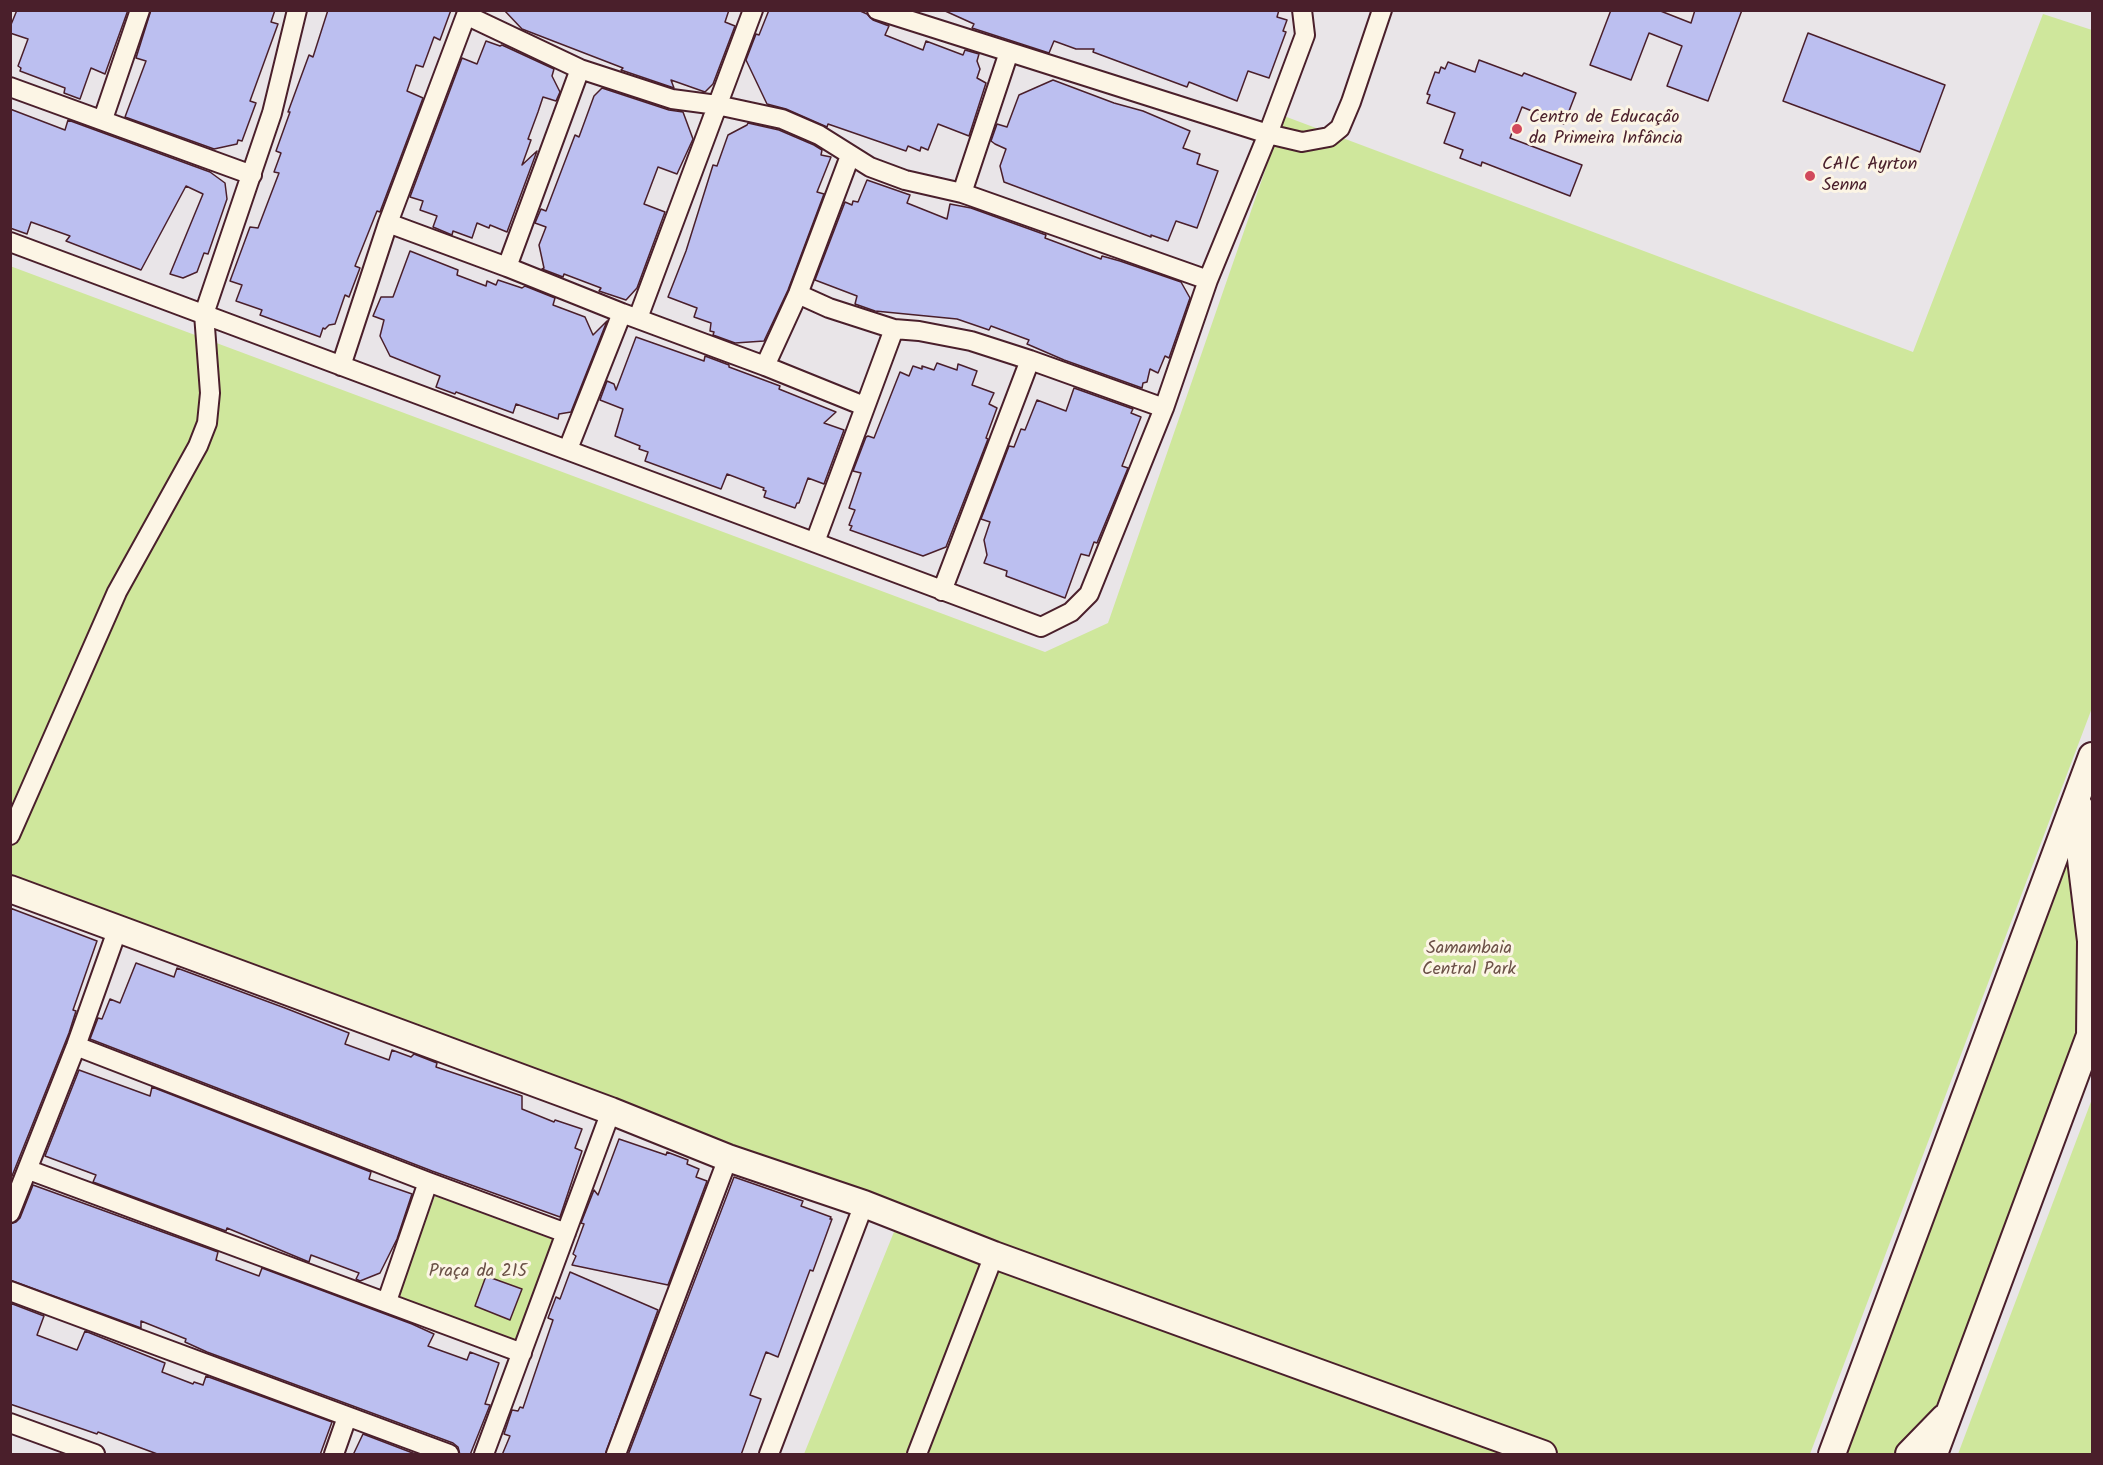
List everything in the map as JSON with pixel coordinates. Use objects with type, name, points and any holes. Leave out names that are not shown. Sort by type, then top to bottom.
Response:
[{"type":"street","points":[[103,119],[140,10]]},
{"type":"street","points":[[10,835],[117,592],[198,446],[207,423],[210,393],[204,314],[272,113],[297,10]]},
{"type":"street","points":[[568,449],[630,316],[717,105],[753,10]]},
{"type":"street","points":[[877,10],[1268,134],[1302,142],[1329,137],[1340,128],[1382,10]]},
{"type":"street","points":[[10,242],[1041,627],[1071,612],[1089,594],[1164,408],[1208,279],[1268,134],[1305,35],[1302,10]]},
{"type":"street","points":[[341,366],[388,223],[467,13],[579,69],[672,99],[717,105],[782,119],[819,135],[870,167],[905,180],[962,193],[1208,279]]},
{"type":"street","points":[[962,193],[1009,52]]},
{"type":"street","points":[[507,267],[579,69]]},
{"type":"street","points":[[10,87],[252,175]]},
{"type":"street","points":[[765,366],[798,294],[850,156]]},
{"type":"street","points":[[388,223],[765,366],[864,406]]},
{"type":"street","points":[[798,294],[829,308],[894,329],[919,331],[971,341],[1164,408]]},
{"type":"street","points":[[815,542],[894,329]]},
{"type":"street","points":[[942,591],[1030,360]]},
{"type":"street","points":[[1832,1455],[2092,756]]},
{"type":"street","points":[[1934,1455],[2091,1033],[2091,941],[2080,859],[2080,790]]},
{"type":"street","points":[[10,889],[611,1111],[728,1158],[864,1204],[994,1255],[1543,1455]]},
{"type":"street","points":[[10,1214],[76,1046],[118,928]]},
{"type":"street","points":[[76,1046],[566,1233]]},
{"type":"street","points":[[484,1455],[611,1111]]},
{"type":"street","points":[[616,1455],[728,1158]]},
{"type":"street","points":[[28,1170],[387,1301],[522,1353]]},
{"type":"street","points":[[387,1301],[429,1182]]},
{"type":"street","points":[[769,1455],[864,1204]]},
{"type":"street","points":[[917,1455],[994,1255]]},
{"type":"street","points":[[10,1291],[449,1455]]},
{"type":"street","points":[[1909,1455],[1950,1412]]},
{"type":"street","points":[[333,1455],[346,1418]]},
{"type":"street","points":[[10,1424],[95,1455]]},
{"type":"green space","name":"Samambaia Central Park","points":[[2043,14],[2092,30],[2092,708],[1810,1454],[804,1454],[898,1222],[11,894],[10,266],[1045,652],[1108,623],[1284,116],[1913,352]]},
{"type":"green space","points":[[2092,798],[2092,991],[1919,1454],[1847,1454]]},
{"type":"green space","points":[[2092,1099],[2092,1454],[1958,1454]]},
{"type":"green space","name":"Praça da 215","points":[[435,1196],[560,1242],[519,1348],[394,1304]]},
{"type":"building","points":[[17,10],[128,10],[105,74],[91,68],[80,99],[64,93],[65,88],[20,71],[21,68],[18,66],[28,39],[10,33]]},
{"type":"building","points":[[151,10],[275,10],[271,22],[278,24],[250,101],[256,103],[242,141],[238,140],[237,144],[214,149],[125,117],[146,61],[136,58]]},
{"type":"building","points":[[328,10],[451,10],[440,40],[434,37],[423,67],[416,65],[407,91],[423,98],[380,212],[377,211],[355,266],[360,268],[349,297],[345,295],[335,324],[323,328],[320,337],[260,315],[262,310],[236,301],[242,285],[230,281],[250,227],[258,228],[279,173],[274,172],[281,153],[276,151],[309,55],[313,57]]},
{"type":"building","points":[[504,10],[729,10],[725,22],[735,26],[713,84],[705,92],[671,80],[674,88],[621,70],[623,68],[522,29]]},
{"type":"building","points":[[769,10],[858,10],[873,20],[889,26],[885,35],[923,50],[926,41],[963,55],[965,50],[979,54],[977,61],[980,69],[977,78],[986,83],[969,136],[938,124],[928,150],[921,147],[920,151],[908,146],[906,151],[828,124],[827,127],[786,109],[767,104],[746,60]]},
{"type":"building","points":[[943,10],[1279,10],[1277,17],[1287,20],[1283,31],[1286,32],[1269,78],[1248,71],[1237,101],[1189,82],[1187,87],[1093,52],[1094,49],[1076,49],[1054,41],[1049,53],[972,28],[974,24]]},
{"type":"building","points":[[1611,10],[1658,10],[1691,23],[1695,10],[1742,10],[1708,101],[1667,86],[1682,46],[1649,33],[1631,80],[1590,65]]},
{"type":"building","points":[[1808,33],[1945,85],[1920,152],[1783,101]]},
{"type":"building","points":[[486,41],[502,45],[554,69],[552,76],[560,92],[556,101],[543,97],[528,139],[531,140],[522,165],[537,151],[507,232],[490,225],[489,228],[477,223],[472,238],[453,231],[452,235],[433,227],[437,216],[420,210],[423,201],[410,197],[462,58],[477,64]]},
{"type":"building","points":[[1479,60],[1522,76],[1524,73],[1576,93],[1564,124],[1522,107],[1510,138],[1582,165],[1570,196],[1482,162],[1481,166],[1460,158],[1463,150],[1444,143],[1455,113],[1427,103],[1430,95],[1427,94],[1435,72],[1439,73],[1441,67],[1445,69],[1448,62],[1475,72]]},
{"type":"building","points":[[1053,80],[1114,103],[1143,111],[1190,131],[1183,148],[1200,154],[1197,164],[1218,171],[1197,228],[1176,221],[1168,241],[1151,235],[1151,237],[1004,182],[1000,166],[1006,149],[991,141],[997,124],[1007,127],[1019,95]]},
{"type":"building","points":[[602,88],[669,110],[683,112],[693,139],[677,174],[658,167],[644,204],[665,212],[637,288],[626,300],[599,291],[601,288],[564,274],[563,277],[542,269],[544,268],[539,245],[546,227],[535,223],[541,209],[546,211],[575,135],[579,137],[594,96]]},
{"type":"building","points":[[10,109],[65,130],[68,120],[210,172],[225,183],[227,199],[208,254],[204,253],[197,272],[183,278],[170,274],[203,194],[186,186],[141,270],[66,241],[70,236],[31,222],[27,234],[10,228]]},
{"type":"building","points":[[748,123],[779,130],[814,145],[822,150],[821,155],[831,157],[817,192],[824,194],[788,290],[764,341],[735,343],[713,335],[714,332],[710,331],[711,323],[694,317],[697,308],[668,297],[686,251],[713,165],[717,166],[728,135]]},
{"type":"building","points":[[867,180],[910,195],[907,203],[947,219],[950,204],[971,208],[1046,235],[1045,238],[1101,259],[1102,256],[1120,261],[1181,282],[1190,298],[1169,358],[1165,356],[1158,373],[1150,369],[1147,382],[1143,383],[1142,388],[1064,360],[1027,344],[1029,340],[991,326],[989,330],[957,319],[875,311],[855,304],[857,296],[815,280],[845,202],[852,205],[853,201],[858,202]]},
{"type":"building","points":[[410,251],[458,270],[457,275],[486,286],[487,281],[496,285],[498,280],[522,288],[525,286],[555,298],[553,305],[585,317],[593,335],[607,321],[571,412],[559,414],[558,419],[516,404],[513,413],[436,387],[440,376],[390,356],[380,336],[384,320],[373,316],[381,297],[393,297]]},
{"type":"building","points":[[636,337],[704,361],[705,356],[729,365],[729,367],[780,386],[779,389],[836,412],[824,423],[844,430],[824,484],[808,478],[795,508],[764,497],[766,491],[763,490],[764,488],[727,474],[721,489],[645,461],[648,452],[639,449],[640,446],[615,436],[623,409],[600,400],[607,381],[614,384],[616,390]]},
{"type":"building","points":[[937,363],[957,370],[958,364],[977,371],[972,385],[994,393],[989,404],[997,408],[986,438],[988,439],[946,547],[923,556],[850,530],[852,526],[849,525],[855,510],[849,508],[861,473],[853,471],[866,437],[874,438],[900,372],[909,376],[913,366],[934,370]]},
{"type":"building","points":[[1074,388],[1133,409],[1131,413],[1141,417],[1122,466],[1128,468],[1097,543],[1094,542],[1089,556],[1081,554],[1065,598],[1006,576],[1007,571],[984,563],[987,555],[984,540],[990,522],[981,519],[1009,446],[1014,447],[1021,429],[1025,430],[1037,400],[1066,411]]},
{"type":"building","points":[[10,908],[97,941],[73,1010],[76,1011],[69,1033],[10,1181]]},
{"type":"building","points":[[136,963],[174,977],[177,968],[285,1008],[349,1033],[345,1044],[389,1060],[392,1050],[411,1057],[414,1054],[437,1063],[436,1067],[522,1096],[522,1109],[554,1122],[555,1120],[582,1129],[575,1148],[582,1151],[560,1217],[432,1171],[90,1039],[98,1018],[102,1019],[110,999],[120,1003]]},
{"type":"building","points":[[79,1070],[150,1096],[152,1087],[371,1172],[369,1179],[412,1194],[397,1239],[380,1273],[360,1281],[356,1279],[359,1273],[311,1255],[309,1262],[227,1228],[226,1231],[93,1182],[96,1175],[45,1156]]},
{"type":"building","points":[[619,1139],[688,1160],[687,1164],[699,1169],[696,1177],[707,1181],[668,1285],[572,1265],[576,1256],[573,1254],[584,1224],[581,1223],[594,1190],[598,1195]]},
{"type":"building","points":[[734,1177],[803,1201],[801,1206],[831,1217],[813,1271],[810,1270],[778,1357],[766,1352],[750,1395],[761,1399],[741,1455],[628,1455]]},
{"type":"building","points":[[33,1185],[218,1252],[216,1260],[259,1276],[262,1268],[412,1324],[434,1334],[428,1346],[467,1360],[470,1352],[499,1363],[485,1404],[490,1405],[470,1455],[460,1455],[458,1447],[453,1443],[207,1352],[185,1342],[186,1339],[141,1321],[141,1328],[10,1280],[10,1224],[20,1218]]},
{"type":"building","points":[[570,1272],[658,1310],[605,1455],[502,1455],[510,1436],[504,1434],[512,1410],[518,1411],[520,1407],[523,1408],[553,1320],[548,1318],[556,1297],[560,1299]]},
{"type":"building","points":[[486,1276],[522,1289],[510,1320],[475,1306]]},
{"type":"building","points":[[10,1303],[44,1316],[37,1335],[77,1350],[85,1331],[165,1363],[162,1372],[193,1384],[194,1382],[203,1385],[206,1376],[332,1422],[320,1455],[160,1455],[98,1432],[97,1434],[10,1404]]},
{"type":"building","points":[[363,1434],[418,1455],[353,1455]]},
{"type":"place","name":"Centro de Educação da Primeira Infância","points":[[1517,129]]},
{"type":"place","name":"CAIC Ayrton Senna","points":[[1810,176]]}]
